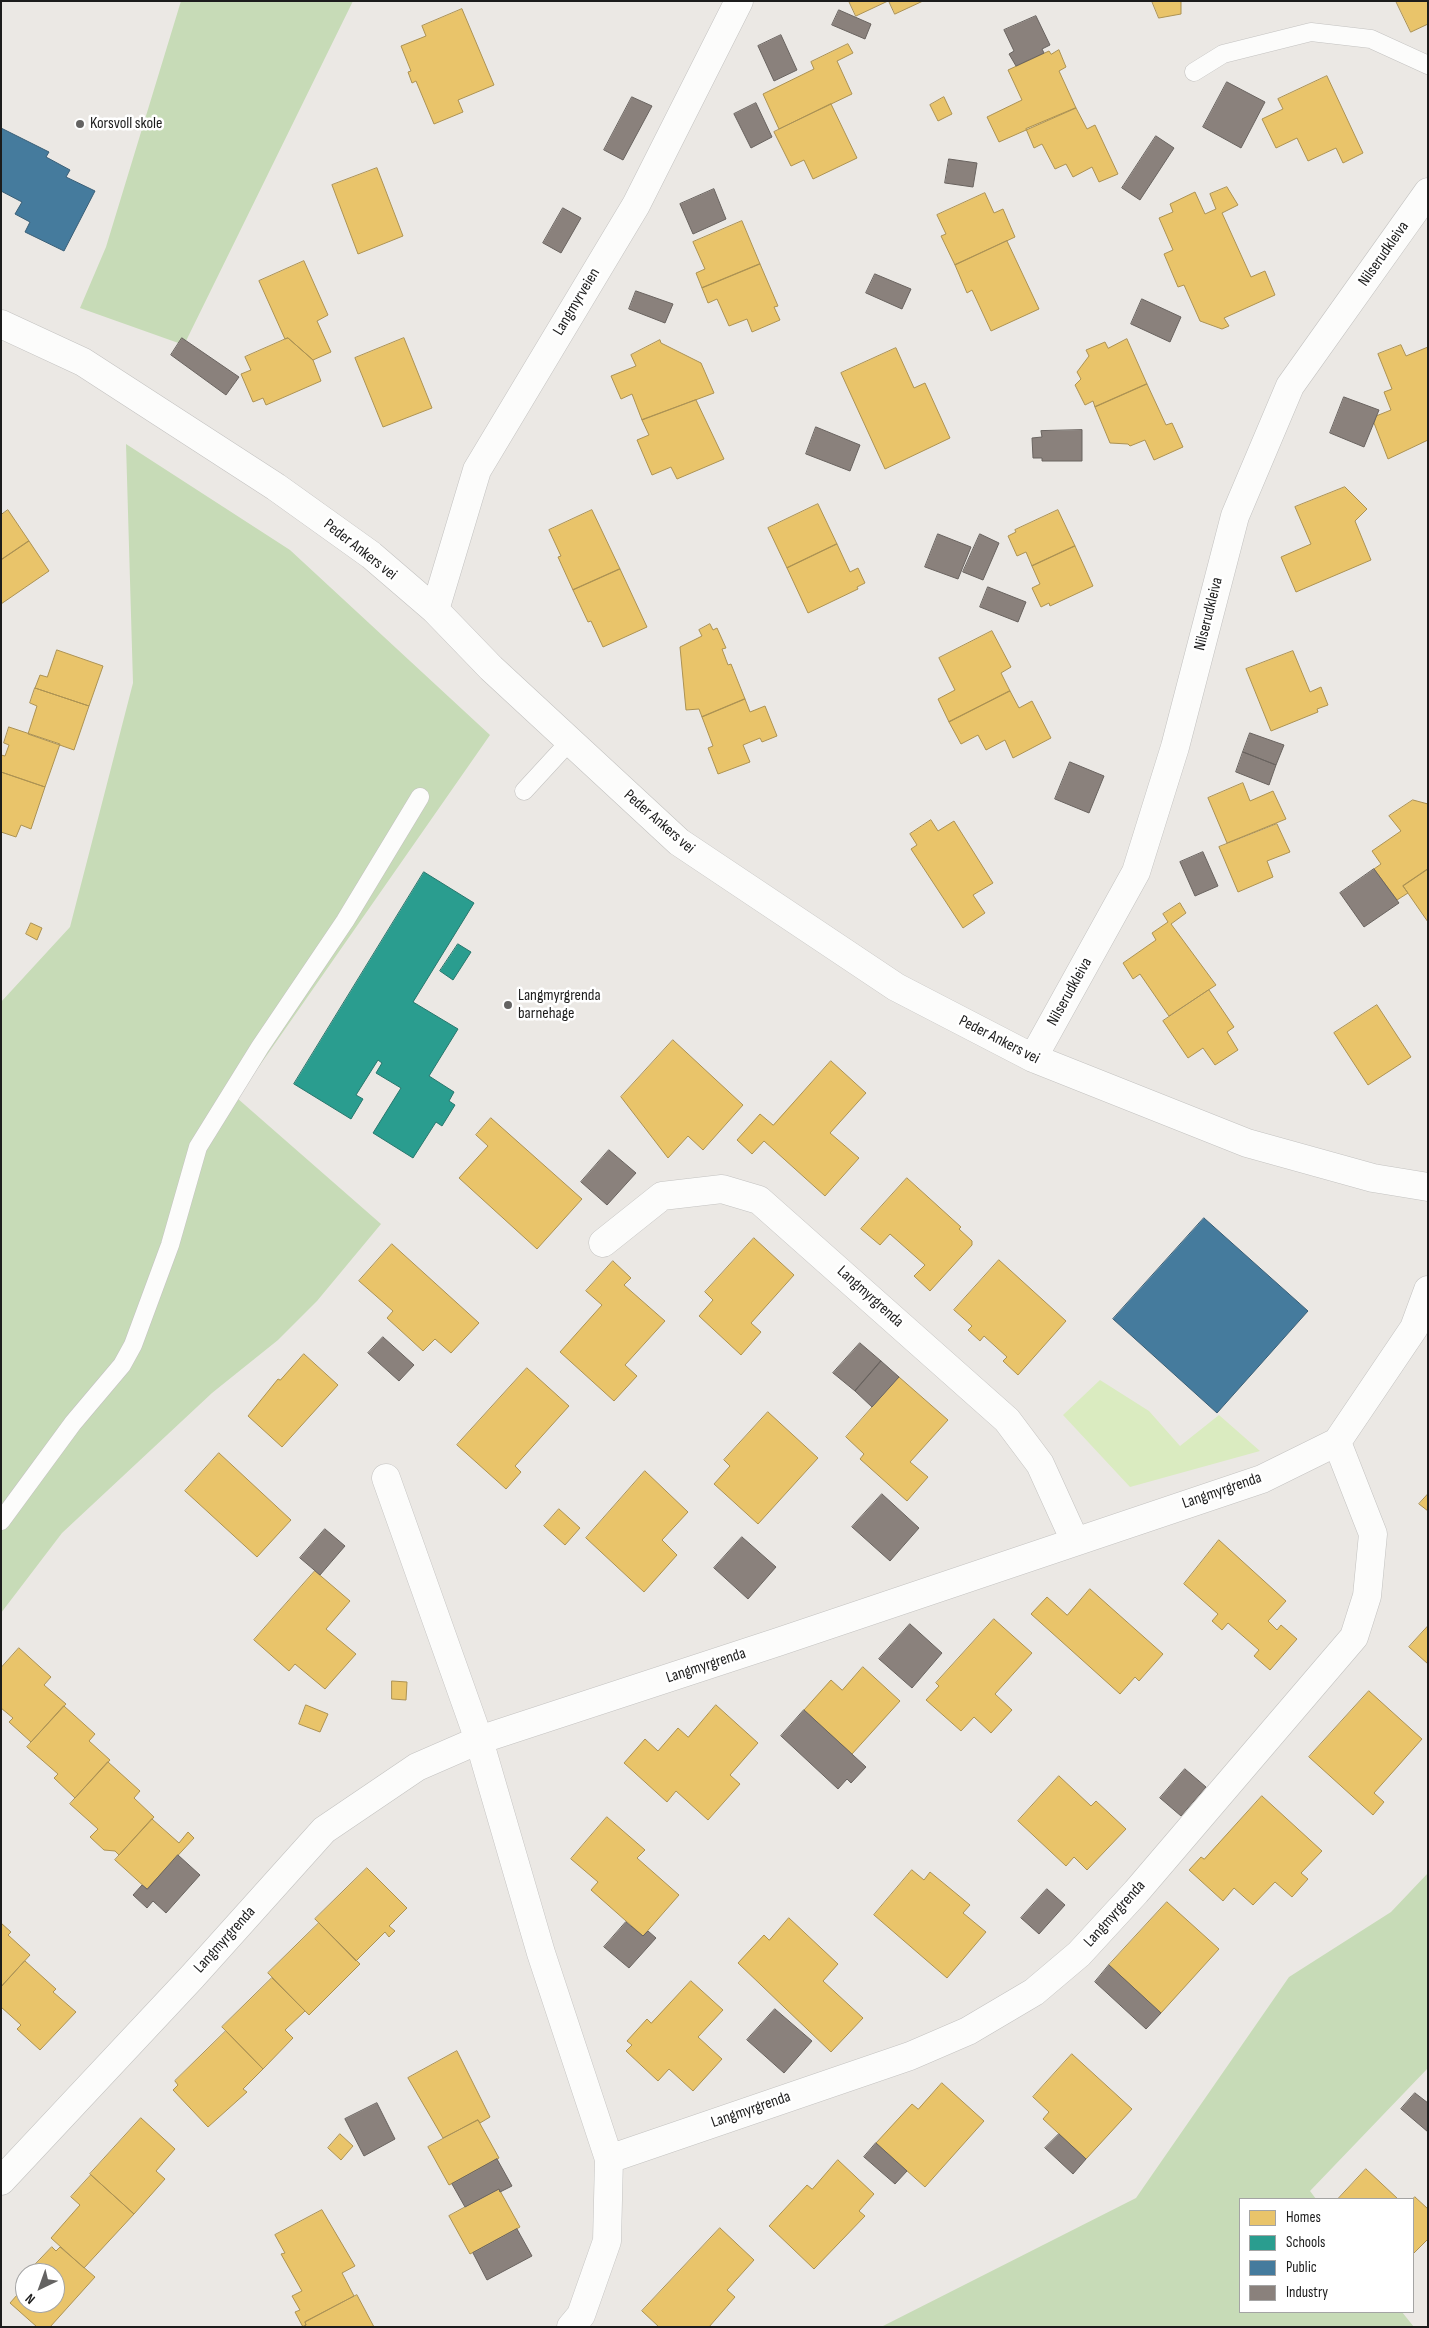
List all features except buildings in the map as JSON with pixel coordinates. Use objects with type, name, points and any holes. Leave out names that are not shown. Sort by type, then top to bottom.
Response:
[{"type":"street","name":"Langmyrveien","points":[[435,610],[477,470],[636,205],[739,1]]},
{"type":"street","name":"Nilserudkleiva","points":[[1033,1058],[1136,872],[1175,747],[1235,516],[1290,386],[1428,192]]},
{"type":"street","name":"Peder Ankers vei","points":[[1,324],[83,362],[276,488],[371,555],[435,610],[491,668],[679,842],[896,986],[1033,1058],[1247,1143],[1373,1178],[1428,1187]]},
{"type":"street","name":"Langmyrgrenda","points":[[603,1243],[662,1196],[722,1189],[759,1200],[791,1226],[1007,1420],[1040,1464],[1075,1541]]},
{"type":"street","name":"Langmyrgrenda","points":[[1,2180],[192,1977],[324,1830],[417,1766],[479,1740],[1262,1479],[1337,1442],[1414,1328],[1428,1290]]},
{"type":"street","name":"Langmyrgrenda","points":[[609,2159],[910,2056],[968,2031],[1034,1992],[1079,1954],[1136,1892],[1354,1637],[1367,1596],[1373,1534],[1337,1442]]},
{"type":"street","points":[[386,1478],[479,1740],[541,1953],[609,2159],[606,2241],[581,2315],[571,2327]]},
{"type":"lane","points":[[1194,72],[1223,54],[1311,32],[1371,38],[1428,65]]},
{"type":"lane","points":[[524,791],[570,741]]},
{"type":"lane","points":[[1,1521],[73,1423],[126,1358],[133,1346],[170,1245],[198,1147],[260,1047],[350,913],[420,797]]},
{"type":"green space","points":[[181,1],[353,1],[184,345],[80,308],[106,247]]},
{"type":"green space","points":[[126,444],[290,550],[490,735],[237,1098],[381,1224],[317,1301],[278,1340],[212,1393],[62,1533],[1,1613],[1,1002],[70,927],[133,683]]},
{"type":"green space","points":[[1100,1380],[1149,1411],[1180,1446],[1219,1415],[1260,1451],[1130,1487],[1063,1415]]},
{"type":"green space","points":[[1428,1873],[1428,2068],[1310,2191],[1315,2198],[1239,2198],[1239,2313],[1403,2313],[1414,2327],[881,2327],[1136,2198],[1289,1977],[1391,1912]]},
{"type":"place","name":"Korsvoll skole","points":[[80,124]]},
{"type":"place","name":"Langmyrgrenda barnehage","points":[[508,1005]]}]
